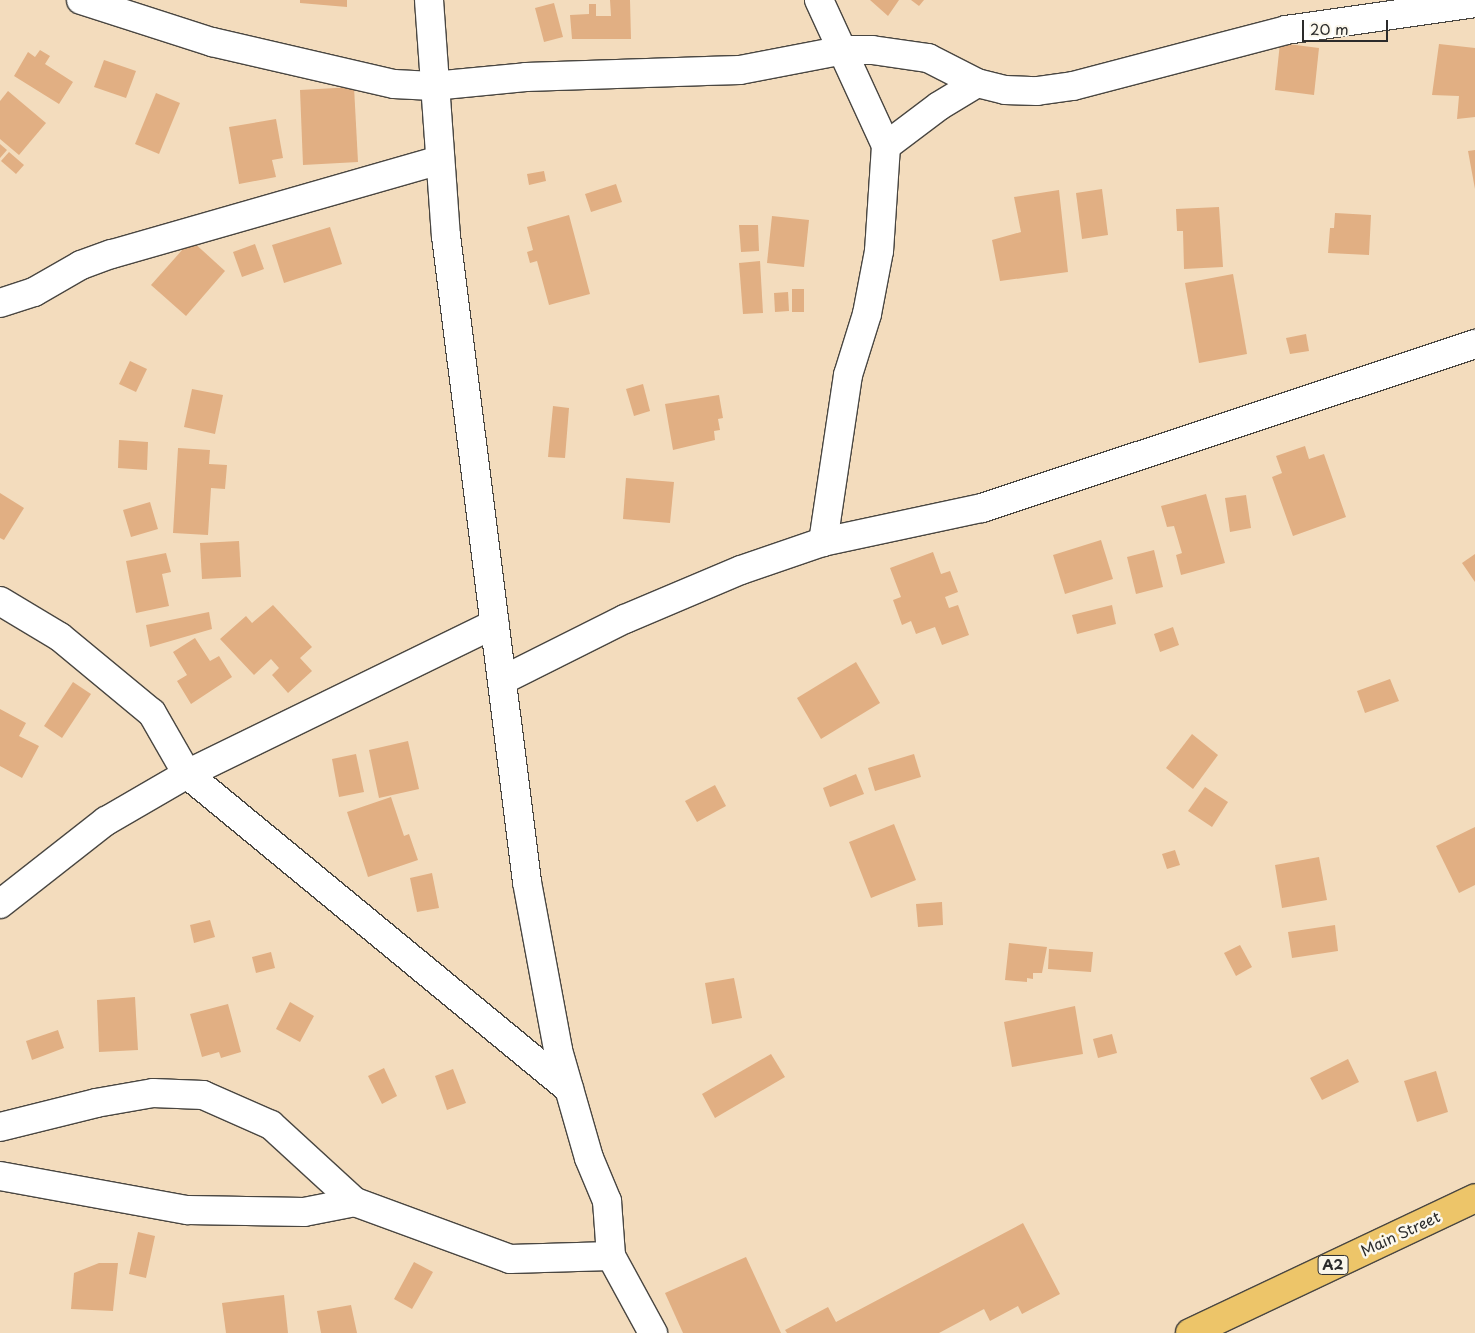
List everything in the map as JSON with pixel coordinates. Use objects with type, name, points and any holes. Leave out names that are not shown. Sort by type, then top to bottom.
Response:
[{"type":"highway","name":"Main Street","points":[[1190,1333],[1475,1198]]},
{"type":"street","points":[[81,0],[146,22],[279,59],[362,78],[433,86],[526,77],[740,70],[844,50],[872,50],[928,58],[978,83],[1005,90],[1037,91],[1073,86],[1286,30],[1475,3]]},
{"type":"street","points":[[429,0],[439,160],[494,624],[503,680],[527,882],[558,1050],[589,1158],[607,1201],[611,1256],[653,1333]]},
{"type":"street","points":[[819,0],[844,50],[886,146],[879,251],[867,314],[848,376],[823,542]]},
{"type":"street","points":[[886,146],[939,106],[978,83]]},
{"type":"street","points":[[0,303],[34,292],[82,265],[112,254],[439,160]]},
{"type":"street","points":[[503,680],[679,595],[823,542],[982,508],[1475,344]]},
{"type":"street","points":[[0,601],[60,637],[152,713],[187,774],[569,1089]]},
{"type":"street","points":[[0,904],[106,820],[187,774],[494,624]]},
{"type":"street","points":[[0,1127],[96,1103],[153,1093],[203,1095],[271,1124],[355,1202],[510,1258],[611,1256]]},
{"type":"street","points":[[0,1176],[188,1210],[304,1212],[355,1202]]},
{"type":"building","points":[[300,0],[347,0],[347,7],[300,3]]},
{"type":"building","points":[[610,0],[630,0],[631,39],[572,39],[570,15],[589,14],[589,4],[596,4],[596,16],[611,16]]},
{"type":"building","points":[[870,0],[899,0],[888,16]]},
{"type":"building","points":[[911,0],[924,0],[919,6]]},
{"type":"building","points":[[554,3],[563,37],[544,42],[535,8]]},
{"type":"building","points":[[1280,43],[1319,48],[1314,95],[1275,90]]},
{"type":"building","points":[[1439,44],[1475,48],[1475,117],[1457,119],[1459,96],[1432,95]]},
{"type":"building","points":[[40,50],[50,56],[45,64],[73,82],[59,104],[14,76],[28,52],[35,57]]},
{"type":"building","points":[[104,60],[136,71],[126,98],[94,87]]},
{"type":"building","points":[[354,87],[358,162],[303,165],[300,90]]},
{"type":"building","points":[[8,91],[46,123],[19,155],[0,139],[0,101]]},
{"type":"building","points":[[156,93],[180,103],[159,154],[135,144]]},
{"type":"building","points":[[276,119],[283,158],[272,160],[276,177],[239,184],[229,127]]},
{"type":"building","points":[[0,144],[7,150],[0,158]]},
{"type":"building","points":[[1475,150],[1475,189],[1468,151]]},
{"type":"building","points":[[9,152],[24,165],[16,174],[1,161]]},
{"type":"building","points":[[544,171],[546,181],[529,185],[527,174]]},
{"type":"building","points":[[616,184],[622,202],[591,212],[585,194]]},
{"type":"building","points":[[1102,189],[1108,235],[1082,239],[1076,193]]},
{"type":"building","points":[[1059,190],[1068,272],[1000,281],[992,240],[1021,232],[1014,197]]},
{"type":"building","points":[[1219,207],[1223,267],[1184,269],[1183,231],[1177,231],[1176,209]]},
{"type":"building","points":[[1335,213],[1371,215],[1369,255],[1328,253],[1330,228],[1334,228]]},
{"type":"building","points":[[569,215],[590,294],[549,305],[537,261],[530,263],[527,252],[533,250],[527,227]]},
{"type":"building","points":[[772,216],[809,220],[804,267],[767,263]]},
{"type":"building","points":[[739,225],[758,225],[759,251],[741,252]]},
{"type":"building","points":[[330,227],[342,264],[284,283],[272,245]]},
{"type":"building","points":[[191,240],[225,271],[186,316],[151,285]]},
{"type":"building","points":[[255,244],[264,269],[242,277],[233,252]]},
{"type":"building","points":[[760,261],[763,313],[743,314],[739,263]]},
{"type":"building","points":[[1233,274],[1247,354],[1199,363],[1185,283]]},
{"type":"building","points":[[792,289],[804,289],[804,312],[792,312]]},
{"type":"building","points":[[788,292],[789,311],[775,312],[774,293]]},
{"type":"building","points":[[1306,334],[1309,351],[1290,354],[1286,338]]},
{"type":"building","points":[[130,361],[147,369],[136,392],[119,384]]},
{"type":"building","points":[[643,384],[650,411],[634,416],[626,389]]},
{"type":"building","points":[[192,389],[223,395],[215,434],[184,427]]},
{"type":"building","points":[[719,395],[723,418],[718,419],[720,430],[714,431],[715,440],[673,450],[665,404]]},
{"type":"building","points":[[553,406],[569,408],[565,458],[548,457]]},
{"type":"building","points":[[119,440],[148,442],[147,470],[118,468]]},
{"type":"building","points":[[1305,446],[1309,459],[1324,454],[1346,517],[1293,536],[1272,477],[1282,473],[1276,456]]},
{"type":"building","points":[[178,448],[210,450],[209,464],[227,465],[225,489],[211,488],[208,535],[173,533]]},
{"type":"building","points":[[626,478],[674,482],[670,523],[623,519]]},
{"type":"building","points":[[0,493],[24,508],[4,540],[0,538]]},
{"type":"building","points":[[1206,494],[1225,563],[1181,575],[1176,555],[1182,553],[1174,526],[1167,527],[1161,506]]},
{"type":"building","points":[[1246,495],[1251,528],[1230,532],[1225,498]]},
{"type":"building","points":[[150,502],[158,529],[131,537],[123,510]]},
{"type":"building","points":[[1101,540],[1113,579],[1065,594],[1053,555]]},
{"type":"building","points":[[239,541],[241,577],[202,579],[200,543]]},
{"type":"building","points":[[1154,550],[1163,587],[1136,594],[1127,557]]},
{"type":"building","points":[[933,552],[941,574],[950,571],[958,592],[945,597],[949,608],[958,605],[969,635],[942,645],[935,627],[916,634],[911,621],[902,625],[893,600],[901,597],[890,568]]},
{"type":"building","points":[[166,553],[171,572],[162,574],[169,606],[136,613],[126,561]]},
{"type":"building","points":[[1475,554],[1475,582],[1462,563]]},
{"type":"building","points":[[273,605],[312,647],[300,658],[312,671],[288,693],[272,675],[279,668],[271,659],[254,675],[220,639],[246,616],[252,623]]},
{"type":"building","points":[[1112,605],[1116,624],[1077,634],[1072,615]]},
{"type":"building","points":[[209,612],[212,629],[150,647],[146,625]]},
{"type":"building","points":[[1173,627],[1179,645],[1160,652],[1154,634]]},
{"type":"building","points":[[195,638],[210,661],[219,656],[232,677],[191,704],[177,681],[187,675],[173,652]]},
{"type":"building","points":[[856,662],[880,703],[821,739],[797,698]]},
{"type":"building","points":[[1390,679],[1399,701],[1365,713],[1357,691]]},
{"type":"building","points":[[73,682],[91,694],[62,738],[44,726]]},
{"type":"building","points":[[0,709],[26,723],[19,736],[39,746],[22,778],[0,766]]},
{"type":"building","points":[[1192,734],[1218,755],[1193,789],[1166,768]]},
{"type":"building","points":[[408,741],[419,789],[379,798],[369,750]]},
{"type":"building","points":[[356,754],[364,792],[339,797],[332,759]]},
{"type":"building","points":[[914,754],[921,777],[875,791],[868,768]]},
{"type":"building","points":[[856,774],[864,794],[830,807],[823,788]]},
{"type":"building","points":[[715,785],[726,806],[697,822],[685,801]]},
{"type":"building","points":[[1205,787],[1228,802],[1212,827],[1188,811]]},
{"type":"building","points":[[391,797],[404,836],[409,834],[418,860],[368,877],[347,812]]},
{"type":"building","points":[[894,824],[916,880],[871,898],[849,842]]},
{"type":"building","points":[[1475,827],[1475,885],[1459,893],[1436,846]]},
{"type":"building","points":[[1175,850],[1180,865],[1167,869],[1162,854]]},
{"type":"building","points":[[1319,857],[1327,900],[1282,908],[1275,865]]},
{"type":"building","points":[[432,873],[439,908],[417,912],[410,878]]},
{"type":"building","points":[[942,902],[943,925],[918,927],[916,904]]},
{"type":"building","points":[[210,920],[215,937],[194,943],[190,925]]},
{"type":"building","points":[[1335,925],[1338,951],[1292,958],[1288,932]]},
{"type":"building","points":[[1009,943],[1047,947],[1042,973],[1033,973],[1033,979],[1027,978],[1027,982],[1005,980]]},
{"type":"building","points":[[1240,945],[1252,967],[1236,976],[1224,953]]},
{"type":"building","points":[[1049,949],[1093,952],[1091,972],[1048,969]]},
{"type":"building","points":[[271,952],[275,968],[256,973],[252,957]]},
{"type":"building","points":[[734,978],[742,1018],[712,1024],[705,983]]},
{"type":"building","points":[[135,997],[138,1050],[99,1052],[97,1000]]},
{"type":"building","points":[[290,1002],[314,1016],[300,1042],[276,1029]]},
{"type":"building","points":[[228,1004],[241,1052],[221,1058],[219,1052],[202,1057],[190,1014]]},
{"type":"building","points":[[1075,1006],[1083,1054],[1012,1067],[1004,1022]]},
{"type":"building","points":[[58,1030],[64,1048],[32,1060],[26,1041]]},
{"type":"building","points":[[1112,1034],[1117,1053],[1098,1058],[1093,1039]]},
{"type":"building","points":[[771,1054],[785,1077],[715,1118],[702,1094]]},
{"type":"building","points":[[1348,1059],[1359,1082],[1322,1100],[1310,1078]]},
{"type":"building","points":[[384,1068],[397,1096],[382,1104],[368,1076]]},
{"type":"building","points":[[453,1069],[466,1103],[447,1110],[435,1076]]},
{"type":"building","points":[[1436,1071],[1448,1112],[1417,1122],[1404,1081]]},
{"type":"building","points":[[1023,1223],[1060,1294],[1022,1314],[1018,1306],[990,1321],[984,1309],[939,1333],[787,1333],[785,1330],[828,1307],[836,1322]]},
{"type":"building","points":[[138,1232],[155,1236],[146,1278],[129,1274]]},
{"type":"building","points":[[746,1257],[781,1333],[683,1333],[665,1293]]},
{"type":"building","points":[[414,1262],[433,1272],[412,1309],[394,1299]]},
{"type":"building","points":[[99,1263],[118,1263],[113,1311],[71,1309],[74,1273]]},
{"type":"building","points":[[284,1295],[288,1333],[226,1333],[222,1303]]},
{"type":"building","points":[[351,1305],[357,1333],[321,1333],[317,1311]]}]
